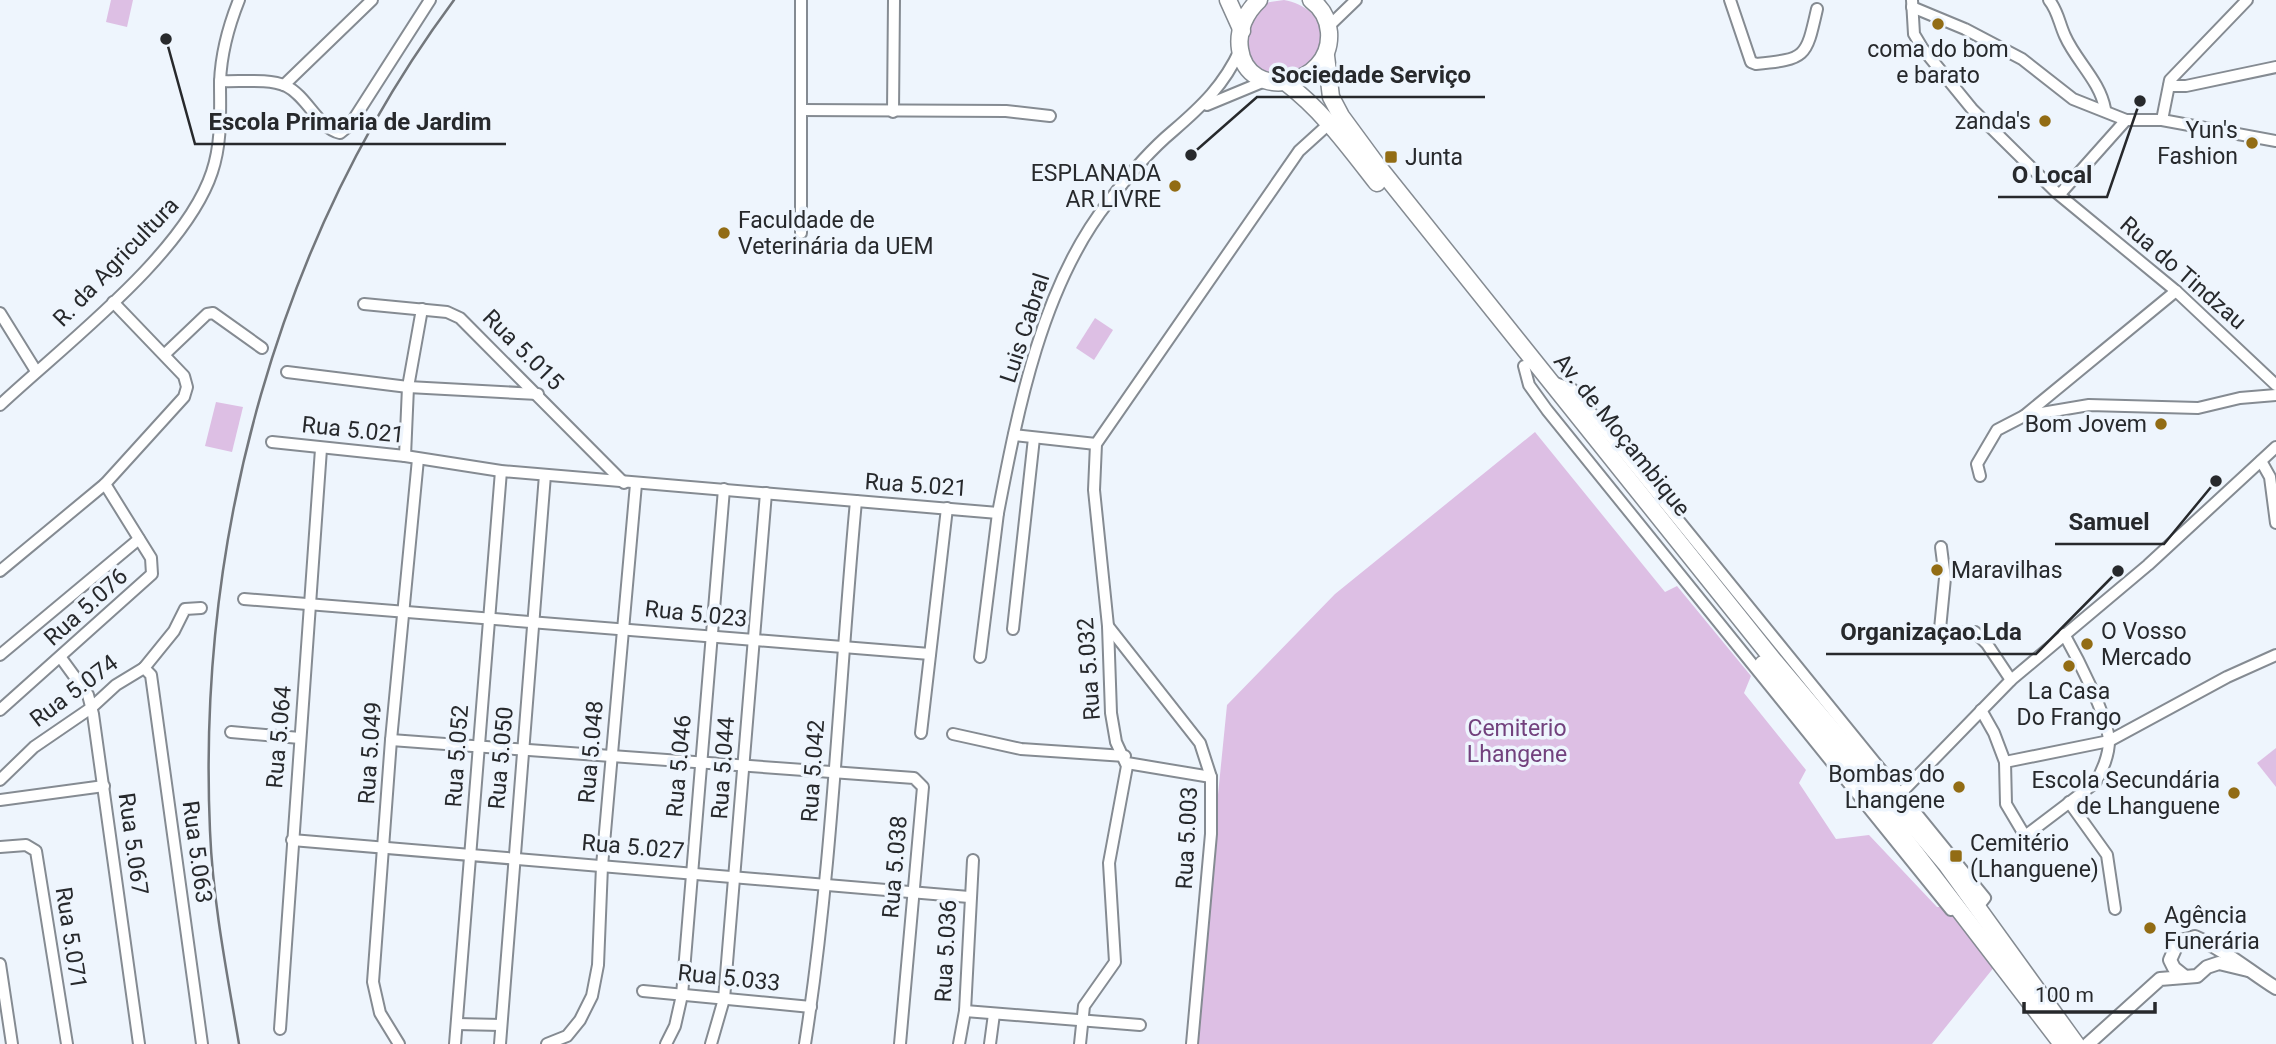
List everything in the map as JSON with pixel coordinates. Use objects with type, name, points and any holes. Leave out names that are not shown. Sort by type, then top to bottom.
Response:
[{"type":"highway","points":[[1228,0],[1242,31]]},
{"type":"highway","points":[[1259,0],[1244,18],[1240,50],[1248,69],[1265,80],[1285,82],[1309,75],[1326,56]]},
{"type":"highway","points":[[1315,1],[1329,26]]},
{"type":"highway","name":"Av. de Moçambique","points":[[1329,26],[1330,41],[1326,56],[1331,97],[1341,116],[1443,250],[1775,662],[1947,864],[2075,1044]]},
{"type":"highway","name":"Av. de Moçambique","points":[[1285,82],[1307,98],[1331,122],[1898,830],[1972,927],[2075,1044]]},
{"type":"main road","points":[[2075,1044],[2171,960],[2178,942],[2188,937],[2239,960],[2248,970]]},
{"type":"main road","points":[[2206,943],[2210,954],[2207,967]]},
{"type":"main road","points":[[2171,960],[2174,968],[2185,977]]},
{"type":"main road","points":[[2075,1044],[2160,979],[2196,976],[2207,967],[2227,963],[2248,970],[2276,988]]},
{"type":"street","name":"R. da Agricultura","points":[[0,405],[113,302],[178,234],[200,203],[213,170],[220,134],[220,81],[229,25],[239,0]]},
{"type":"street","points":[[284,85],[372,0]]},
{"type":"street","points":[[220,81],[284,85],[296,92],[330,129],[340,133],[345,131],[430,0]]},
{"type":"street","points":[[801,0],[801,233]]},
{"type":"street","points":[[893,112],[894,0]]},
{"type":"street","points":[[1329,26],[1356,0]]},
{"type":"street","points":[[1730,0],[1751,62],[1756,64],[1800,56],[1807,50],[1817,9]]},
{"type":"street","points":[[2049,0],[2056,9],[2064,34],[2100,93],[2105,109]]},
{"type":"street","points":[[2162,120],[2168,86],[2247,0]]},
{"type":"street","points":[[1910,2],[2022,59],[2073,99],[2123,117],[2162,120],[2276,141]]},
{"type":"street","name":"Rua do Tindzau","points":[[1910,2],[1911,24],[1923,50],[1972,109],[2060,194],[2176,291],[2276,385]]},
{"type":"street","name":"Luis Cabral","points":[[1014,435],[1042,333],[1068,265],[1092,223],[1145,158],[1196,113],[1220,87],[1240,50]]},
{"type":"street","points":[[2168,86],[2186,86],[2276,66]]},
{"type":"street","name":"Luis Cabral","points":[[1196,113],[1227,94],[1265,80]]},
{"type":"street","points":[[801,110],[1006,111],[1050,116]]},
{"type":"street","points":[[2060,194],[2123,117]]},
{"type":"street","points":[[1014,435],[1096,444],[1299,151],[1331,122]]},
{"type":"street","points":[[1980,476],[1978,464],[1997,430],[2024,416],[2176,291]]},
{"type":"street","points":[[0,571],[105,484],[184,397],[187,387],[184,376],[113,302]]},
{"type":"street","name":"Rua 5.015","points":[[364,304],[447,312],[460,318],[624,483]]},
{"type":"street","points":[[405,456],[408,387],[422,309]]},
{"type":"street","points":[[0,313],[36,371]]},
{"type":"street","points":[[165,354],[208,314],[213,313],[262,348]]},
{"type":"street","points":[[1524,366],[1530,388],[1741,653],[1941,899],[1959,919],[1972,927]]},
{"type":"street","points":[[286,372],[408,387],[538,394]]},
{"type":"street","points":[[1550,382],[1564,384],[1578,395],[1985,898],[1977,908]]},
{"type":"street","points":[[2024,416],[2090,405],[2198,408],[2240,398],[2276,396]]},
{"type":"street","name":"Rua 5.021","points":[[272,442],[405,456],[501,471],[998,513],[1014,435]]},
{"type":"street","points":[[1013,629],[1034,438]]},
{"type":"street","name":"Rua 5.032","points":[[1096,444],[1094,491],[1108,626],[1111,713],[1116,742],[1126,760]]},
{"type":"street","points":[[1901,793],[2011,680],[2148,565],[2276,447]]},
{"type":"street","name":"Rua 5.064","points":[[280,1029],[321,449]]},
{"type":"street","name":"Rua 5.049","points":[[399,1044],[374,999],[373,982],[385,849],[391,740],[418,459]]},
{"type":"street","points":[[2261,461],[2270,477],[2276,523]]},
{"type":"street","name":"Rua 5.052","points":[[455,1044],[501,471]]},
{"type":"street","name":"Rua 5.050","points":[[500,1044],[545,475]]},
{"type":"street","name":"Rua 5.076","points":[[0,710],[152,574],[151,558],[105,484]]},
{"type":"street","name":"Rua 5.048","points":[[547,1044],[567,1036],[580,1020],[592,996],[598,965],[602,866],[636,484]]},
{"type":"street","name":"Rua 5.046","points":[[666,1044],[675,1026],[682,995],[724,489]]},
{"type":"street","name":"Rua 5.044","points":[[711,1044],[724,999],[766,493]]},
{"type":"street","name":"Rua 5.042","points":[[805,1044],[825,884],[856,501]]},
{"type":"street","points":[[921,733],[947,508]]},
{"type":"street","points":[[980,657],[998,513]]},
{"type":"street","points":[[0,654],[139,540]]},
{"type":"street","points":[[1941,547],[1945,578],[1940,629],[1946,634],[1975,632],[1987,644],[2011,680]]},
{"type":"street","name":"Rua 5.023","points":[[243,599],[622,627],[842,649],[930,654]]},
{"type":"street","name":"Rua 5.074","points":[[0,779],[34,747],[91,708],[116,685],[144,668],[174,631],[185,609],[201,608]]},
{"type":"street","name":"Rua 5.003","points":[[1108,626],[1200,743],[1211,777],[1211,834],[1192,1044]]},
{"type":"street","points":[[1981,710],[1994,733],[2005,762],[2006,804],[2025,836],[2095,783],[2101,773],[2109,741],[2087,677],[2064,634]]},
{"type":"street","points":[[2005,762],[2109,741],[2227,677],[2276,655]]},
{"type":"street","name":"Rua 5.067","points":[[61,658],[88,695],[91,708],[139,1044]]},
{"type":"street","name":"Rua 5.063","points":[[144,668],[151,675],[202,1044]]},
{"type":"street","points":[[231,732],[300,738]]},
{"type":"street","points":[[953,734],[1021,749],[1126,760],[1211,777]]},
{"type":"street","points":[[391,740],[834,772]]},
{"type":"street","points":[[1080,1044],[1088,996],[1115,962],[1109,863],[1126,760]]},
{"type":"street","name":"Rua 5.038","points":[[834,772],[915,778],[921,783],[900,1044]]},
{"type":"street","points":[[0,800],[104,786]]},
{"type":"street","points":[[2069,802],[2107,855],[2115,909]]},
{"type":"street","name":"Rua 5.027","points":[[292,840],[969,897]]},
{"type":"street","name":"Rua 5.071","points":[[0,847],[26,845],[37,851],[67,1044]]},
{"type":"street","name":"Rua 5.036","points":[[959,1044],[965,1011],[973,860]]},
{"type":"street","points":[[0,964],[12,1044]]},
{"type":"street","name":"Rua 5.033","points":[[643,991],[811,1007]]},
{"type":"street","points":[[965,1011],[1140,1026]]},
{"type":"street","points":[[989,1044],[994,1014]]},
{"type":"street","points":[[457,1024],[501,1025]]},
{"type":"green space","points":[[111,0],[133,0],[127,27],[106,22]]},
{"type":"green space","points":[[1284,0],[1306,9],[1317,19],[1323,33],[1322,50],[1310,73],[1256,76],[1237,36],[1264,3]]},
{"type":"green space","points":[[1095,318],[1113,330],[1094,360],[1076,348]]},
{"type":"green space","points":[[216,402],[243,407],[232,452],[205,446]]},
{"type":"green space","name":"Cemiterio Lhangene","points":[[1535,432],[1665,592],[1677,586],[1751,676],[1744,693],[1806,770],[1799,783],[1836,839],[1869,835],[1937,907],[1947,907],[1995,966],[1932,1044],[1193,1044],[1227,705],[1335,594]]},
{"type":"green space","points":[[2276,748],[2276,787],[2257,763]]},
{"type":"railway","points":[[239,1044],[217,911],[210,831],[210,721],[218,610],[235,501],[261,394],[296,290],[340,188],[392,92],[454,0]]},
{"type":"place","name":"coma do bom e barato","points":[[1938,24]]},
{"type":"place","name":"Escola Primaria de Jardim","points":[[166,39]]},
{"type":"place","name":"O Local","points":[[2140,101]]},
{"type":"place","name":"zanda's","points":[[2045,121]]},
{"type":"place","name":"Yun's Fashion","points":[[2252,143]]},
{"type":"place","name":"Sociedade Serviço","points":[[1191,155]]},
{"type":"place","name":"Junta","points":[[1391,157]]},
{"type":"place","name":"ESPLANADA AR LIVRE","points":[[1175,186]]},
{"type":"place","name":"Faculdade de Veterinária da UEM","points":[[724,233]]},
{"type":"place","name":"Bom Jovem","points":[[2161,424]]},
{"type":"place","name":"Samuel","points":[[2216,481]]},
{"type":"place","name":"Maravilhas","points":[[1937,570]]},
{"type":"place","name":"Organizaçao.Lda","points":[[2118,571]]},
{"type":"place","name":"O Vosso Mercado","points":[[2087,644]]},
{"type":"place","name":"La Casa Do Frango","points":[[2069,666]]},
{"type":"place","name":"Bombas do Lhangene","points":[[1959,787]]},
{"type":"place","name":"Escola Secundária de Lhanguene","points":[[2234,793]]},
{"type":"place","name":"Cemitério (Lhanguene)","points":[[1956,856]]},
{"type":"place","name":"Agência Funerária","points":[[2150,928]]}]
